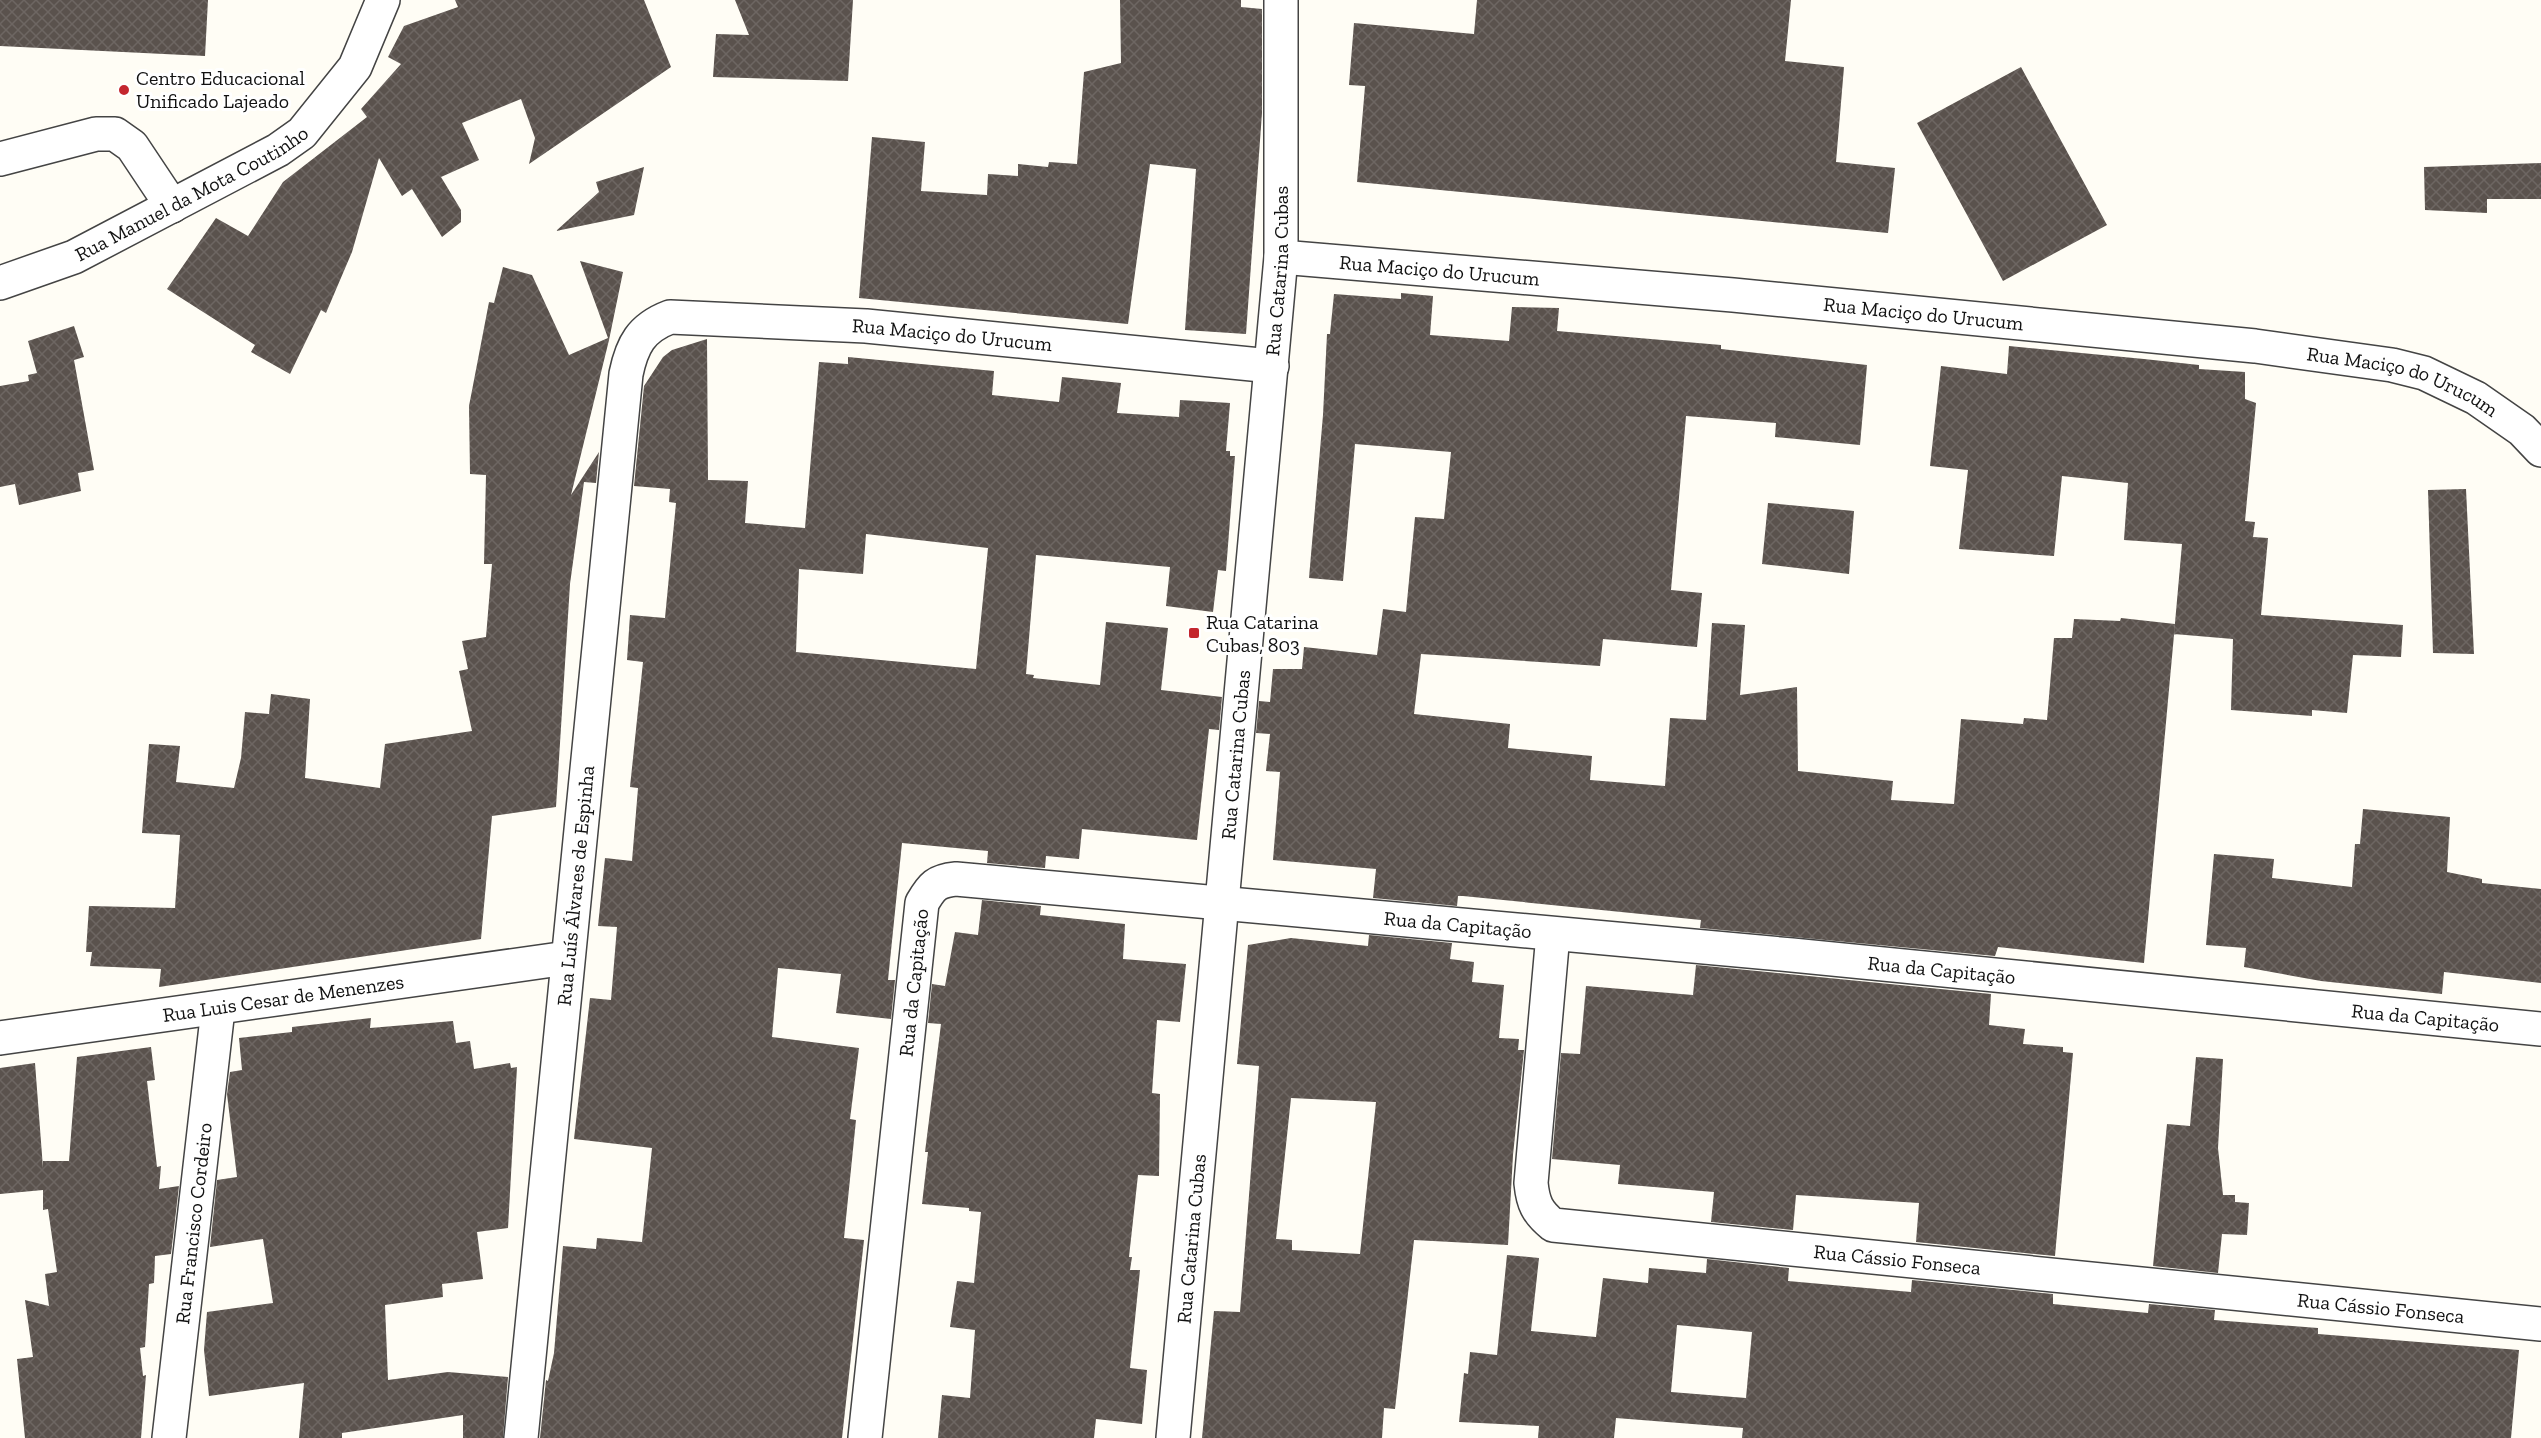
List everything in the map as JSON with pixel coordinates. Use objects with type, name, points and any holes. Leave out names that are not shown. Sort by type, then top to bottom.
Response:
[{"type":"street","name":"Rua Manuel da Mota Coutinho","points":[[0,283],[74,257],[278,150],[302,133],[355,67],[383,0]]},
{"type":"street","name":"Rua Catarina Cubas","points":[[1173,1438],[1281,257],[1281,0]]},
{"type":"street","points":[[0,159],[96,134],[115,134],[132,146],[172,206]]},
{"type":"street","name":"Rua Maciço do Urucum","points":[[1281,257],[1733,295],[2148,335],[2254,346],[2392,365],[2424,373],[2476,398],[2522,430],[2541,450]]},
{"type":"street","name":"Rua Maciço do Urucum","points":[[640,338],[652,324],[670,317],[866,326],[1272,366]]},
{"type":"street","name":"Rua Luís Álvares de Espinha","points":[[521,1438],[626,374],[631,352],[640,338]]},
{"type":"street","name":"Rua da Capitação","points":[[865,1438],[922,903],[932,885],[939,880],[956,879],[1553,934],[2541,1029]]},
{"type":"street","name":"Rua Cássio Fonseca","points":[[1553,934],[1531,1183],[1533,1203],[1541,1215],[1553,1225],[2541,1324]]},
{"type":"street","name":"Rua Luis Cesar de Menenzes","points":[[0,1038],[567,958]]},
{"type":"street","name":"Rua Francisco Cordeiro","points":[[169,1438],[218,1009]]},
{"type":"building","points":[[0,0],[208,0],[205,56],[0,46]]},
{"type":"building","points":[[455,0],[644,0],[671,67],[529,164],[535,138],[521,99],[462,123],[479,160],[441,177],[461,210],[461,222],[442,237],[412,189],[402,196],[379,158],[352,252],[326,313],[321,310],[290,374],[251,352],[255,345],[167,289],[216,218],[248,236],[283,182],[367,117],[361,109],[401,64],[388,57],[404,26],[458,7]]},
{"type":"building","points":[[735,0],[853,0],[848,81],[713,77],[716,34],[749,35]]},
{"type":"building","points":[[1120,0],[1241,0],[1241,7],[1262,9],[1262,113],[1246,334],[1185,330],[1196,169],[1150,164],[1128,324],[859,298],[872,137],[925,142],[921,191],[987,195],[988,174],[1018,176],[1018,164],[1048,167],[1049,162],[1077,164],[1084,72],[1121,63]]},
{"type":"building","points":[[1477,0],[1791,0],[1785,61],[1844,67],[1836,162],[1895,168],[1888,233],[1357,182],[1365,86],[1349,85],[1354,23],[1474,34]]},
{"type":"building","points":[[2021,67],[2107,225],[2003,281],[1917,123]]},
{"type":"building","points":[[2541,163],[2541,199],[2487,199],[2487,213],[2425,210],[2424,167]]},
{"type":"building","points":[[644,167],[634,215],[556,231],[599,192],[596,182]]},
{"type":"building","points":[[580,261],[623,272],[609,340],[571,495],[599,452],[596,483],[584,482],[570,584],[556,807],[492,816],[481,939],[159,987],[161,969],[90,966],[92,952],[86,952],[89,906],[175,908],[180,835],[142,833],[149,744],[180,746],[176,782],[234,788],[241,758],[245,712],[269,714],[271,694],[310,699],[305,778],[380,788],[385,744],[472,731],[459,671],[468,669],[462,641],[486,637],[492,564],[484,564],[486,475],[470,474],[469,406],[489,302],[494,303],[503,267],[532,275],[569,355],[608,338]]},
{"type":"building","points":[[1401,293],[1433,296],[1430,335],[1509,341],[1512,307],[1559,308],[1557,331],[1721,345],[1721,349],[1867,365],[1860,445],[1775,437],[1776,423],[1686,416],[1671,590],[1702,593],[1697,647],[1603,639],[1600,666],[1421,654],[1414,714],[1510,724],[1508,748],[1592,756],[1590,780],[1665,786],[1670,718],[1706,720],[1712,623],[1745,625],[1740,695],[1797,687],[1798,771],[1893,781],[1891,800],[1954,804],[1961,719],[2023,724],[2024,718],[2047,720],[2054,638],[2072,638],[2074,619],[2120,621],[2121,618],[2175,624],[2144,963],[1998,947],[1995,956],[1700,928],[1701,920],[1463,896],[1458,896],[1457,906],[1373,898],[1376,869],[1273,860],[1280,772],[1266,771],[1270,734],[1256,733],[1259,701],[1270,702],[1273,669],[1302,669],[1304,647],[1377,655],[1383,609],[1406,612],[1415,517],[1444,519],[1451,452],[1355,444],[1343,581],[1309,578],[1323,415],[1327,334],[1330,334],[1334,294],[1401,299]]},
{"type":"building","points":[[74,326],[84,357],[74,360],[94,470],[78,473],[81,491],[19,505],[15,484],[0,487],[0,386],[29,381],[28,375],[37,373],[28,341]]},
{"type":"building","points":[[707,339],[708,480],[748,481],[745,523],[805,528],[819,362],[848,364],[848,357],[994,371],[992,395],[1059,402],[1062,377],[1121,383],[1117,413],[1179,417],[1180,400],[1230,403],[1226,451],[1230,451],[1230,456],[1235,456],[1226,571],[1218,570],[1213,612],[1166,606],[1170,567],[1036,555],[1026,674],[1034,675],[1033,678],[1100,685],[1106,622],[1168,628],[1161,690],[1222,697],[1219,730],[1209,729],[1197,840],[1082,829],[1079,859],[1046,856],[1045,868],[987,863],[988,851],[902,843],[888,980],[895,980],[891,1019],[836,1013],[841,974],[778,968],[772,1037],[859,1048],[850,1119],[856,1120],[844,1238],[864,1240],[842,1438],[540,1438],[546,1380],[548,1381],[554,1353],[563,1246],[596,1249],[597,1238],[642,1242],[652,1148],[574,1139],[590,998],[611,1000],[617,927],[598,926],[605,858],[632,861],[638,788],[630,787],[643,662],[627,660],[630,615],[665,618],[676,503],[669,502],[670,489],[634,486],[644,386],[663,357],[672,350]],"holes":[[[866,534],[988,548],[976,669],[796,652],[799,569],[863,574]]]},
{"type":"building","points":[[2009,346],[2199,365],[2199,369],[2245,372],[2245,399],[2256,403],[2245,521],[2255,522],[2253,537],[2268,538],[2261,615],[2403,625],[2401,657],[2353,655],[2347,713],[2312,710],[2312,716],[2231,710],[2233,639],[2174,634],[2182,544],[2124,540],[2128,483],[2062,476],[2054,556],[1959,549],[1968,470],[1930,466],[1941,366],[2007,374]]},
{"type":"building","points":[[2466,489],[2474,654],[2433,653],[2428,490]]},
{"type":"building","points":[[1768,503],[1854,511],[1849,574],[1762,564]]},
{"type":"building","points":[[2363,809],[2450,817],[2447,872],[2482,879],[2482,883],[2541,889],[2541,983],[2444,972],[2442,994],[2321,981],[2244,967],[2246,948],[2206,945],[2214,854],[2274,859],[2272,878],[2352,887],[2355,844],[2360,844]]},
{"type":"building","points":[[982,900],[1041,906],[1040,915],[1125,924],[1123,959],[1186,964],[1180,1022],[1157,1020],[1152,1093],[1160,1094],[1159,1176],[1138,1175],[1129,1257],[1132,1257],[1130,1270],[1140,1270],[1130,1368],[1147,1370],[1142,1424],[1096,1419],[1094,1438],[938,1438],[942,1395],[970,1398],[975,1330],[950,1327],[957,1281],[974,1283],[981,1212],[969,1211],[969,1208],[922,1204],[928,1152],[925,1152],[941,1024],[928,1023],[932,984],[945,986],[955,932],[978,935]]},
{"type":"building","points":[[1369,935],[1452,943],[1450,959],[1474,962],[1472,982],[1504,985],[1499,1038],[1519,1039],[1518,1050],[1524,1050],[1513,1155],[1508,1245],[1414,1240],[1395,1409],[1384,1408],[1382,1438],[1202,1438],[1214,1311],[1240,1312],[1259,1066],[1237,1064],[1248,945],[1291,938],[1368,946]],"holes":[[[1291,1098],[1376,1102],[1360,1254],[1292,1250],[1292,1240],[1276,1239]]]},
{"type":"building","points":[[1696,965],[1991,994],[1989,1025],[2025,1029],[2023,1044],[2063,1047],[2063,1052],[2073,1053],[2055,1256],[1916,1242],[1919,1203],[1796,1195],[1793,1230],[1711,1222],[1714,1192],[1618,1184],[1620,1165],[1552,1159],[1561,1053],[1580,1054],[1586,986],[1693,995]]},
{"type":"building","points":[[371,1018],[370,1028],[453,1021],[456,1043],[470,1041],[474,1069],[510,1063],[511,1068],[517,1067],[508,1228],[477,1232],[483,1279],[442,1284],[443,1297],[385,1305],[388,1380],[448,1372],[508,1377],[503,1438],[463,1438],[463,1415],[342,1433],[342,1438],[299,1438],[304,1383],[209,1396],[204,1350],[207,1312],[273,1303],[263,1239],[210,1247],[217,1180],[237,1177],[227,1094],[230,1072],[242,1070],[239,1038],[292,1032],[292,1027]]},
{"type":"building","points":[[151,1047],[155,1080],[147,1081],[157,1167],[161,1166],[159,1189],[179,1186],[171,1254],[155,1256],[154,1283],[149,1284],[145,1347],[140,1348],[143,1376],[146,1375],[141,1438],[25,1438],[17,1359],[33,1357],[25,1300],[49,1306],[45,1274],[57,1272],[48,1209],[43,1210],[43,1190],[0,1194],[0,1068],[35,1063],[43,1168],[43,1161],[69,1161],[77,1057]]},
{"type":"building","points":[[2196,1057],[2223,1059],[2218,1148],[2223,1195],[2235,1195],[2235,1202],[2249,1203],[2247,1235],[2222,1234],[2218,1273],[2153,1266],[2167,1124],[2190,1126]]},
{"type":"building","points":[[1507,1255],[1539,1258],[1531,1331],[1596,1337],[1603,1278],[1648,1283],[1649,1268],[1706,1273],[1707,1259],[1789,1268],[1788,1281],[1911,1292],[1912,1280],[2053,1294],[2053,1304],[2148,1313],[2149,1304],[2215,1310],[2214,1320],[2318,1328],[2318,1334],[2519,1350],[2511,1438],[1742,1438],[1743,1428],[1616,1418],[1614,1438],[1538,1438],[1539,1426],[1459,1422],[1464,1373],[1468,1374],[1470,1352],[1497,1355]],"holes":[[[1677,1325],[1752,1332],[1746,1398],[1671,1392]]]},
{"type":"place","name":"Centro Educacional Unificado Lajeado","points":[[124,90]]},
{"type":"place","name":"Rua Catarina Cubas, 803","points":[[1194,633]]}]
